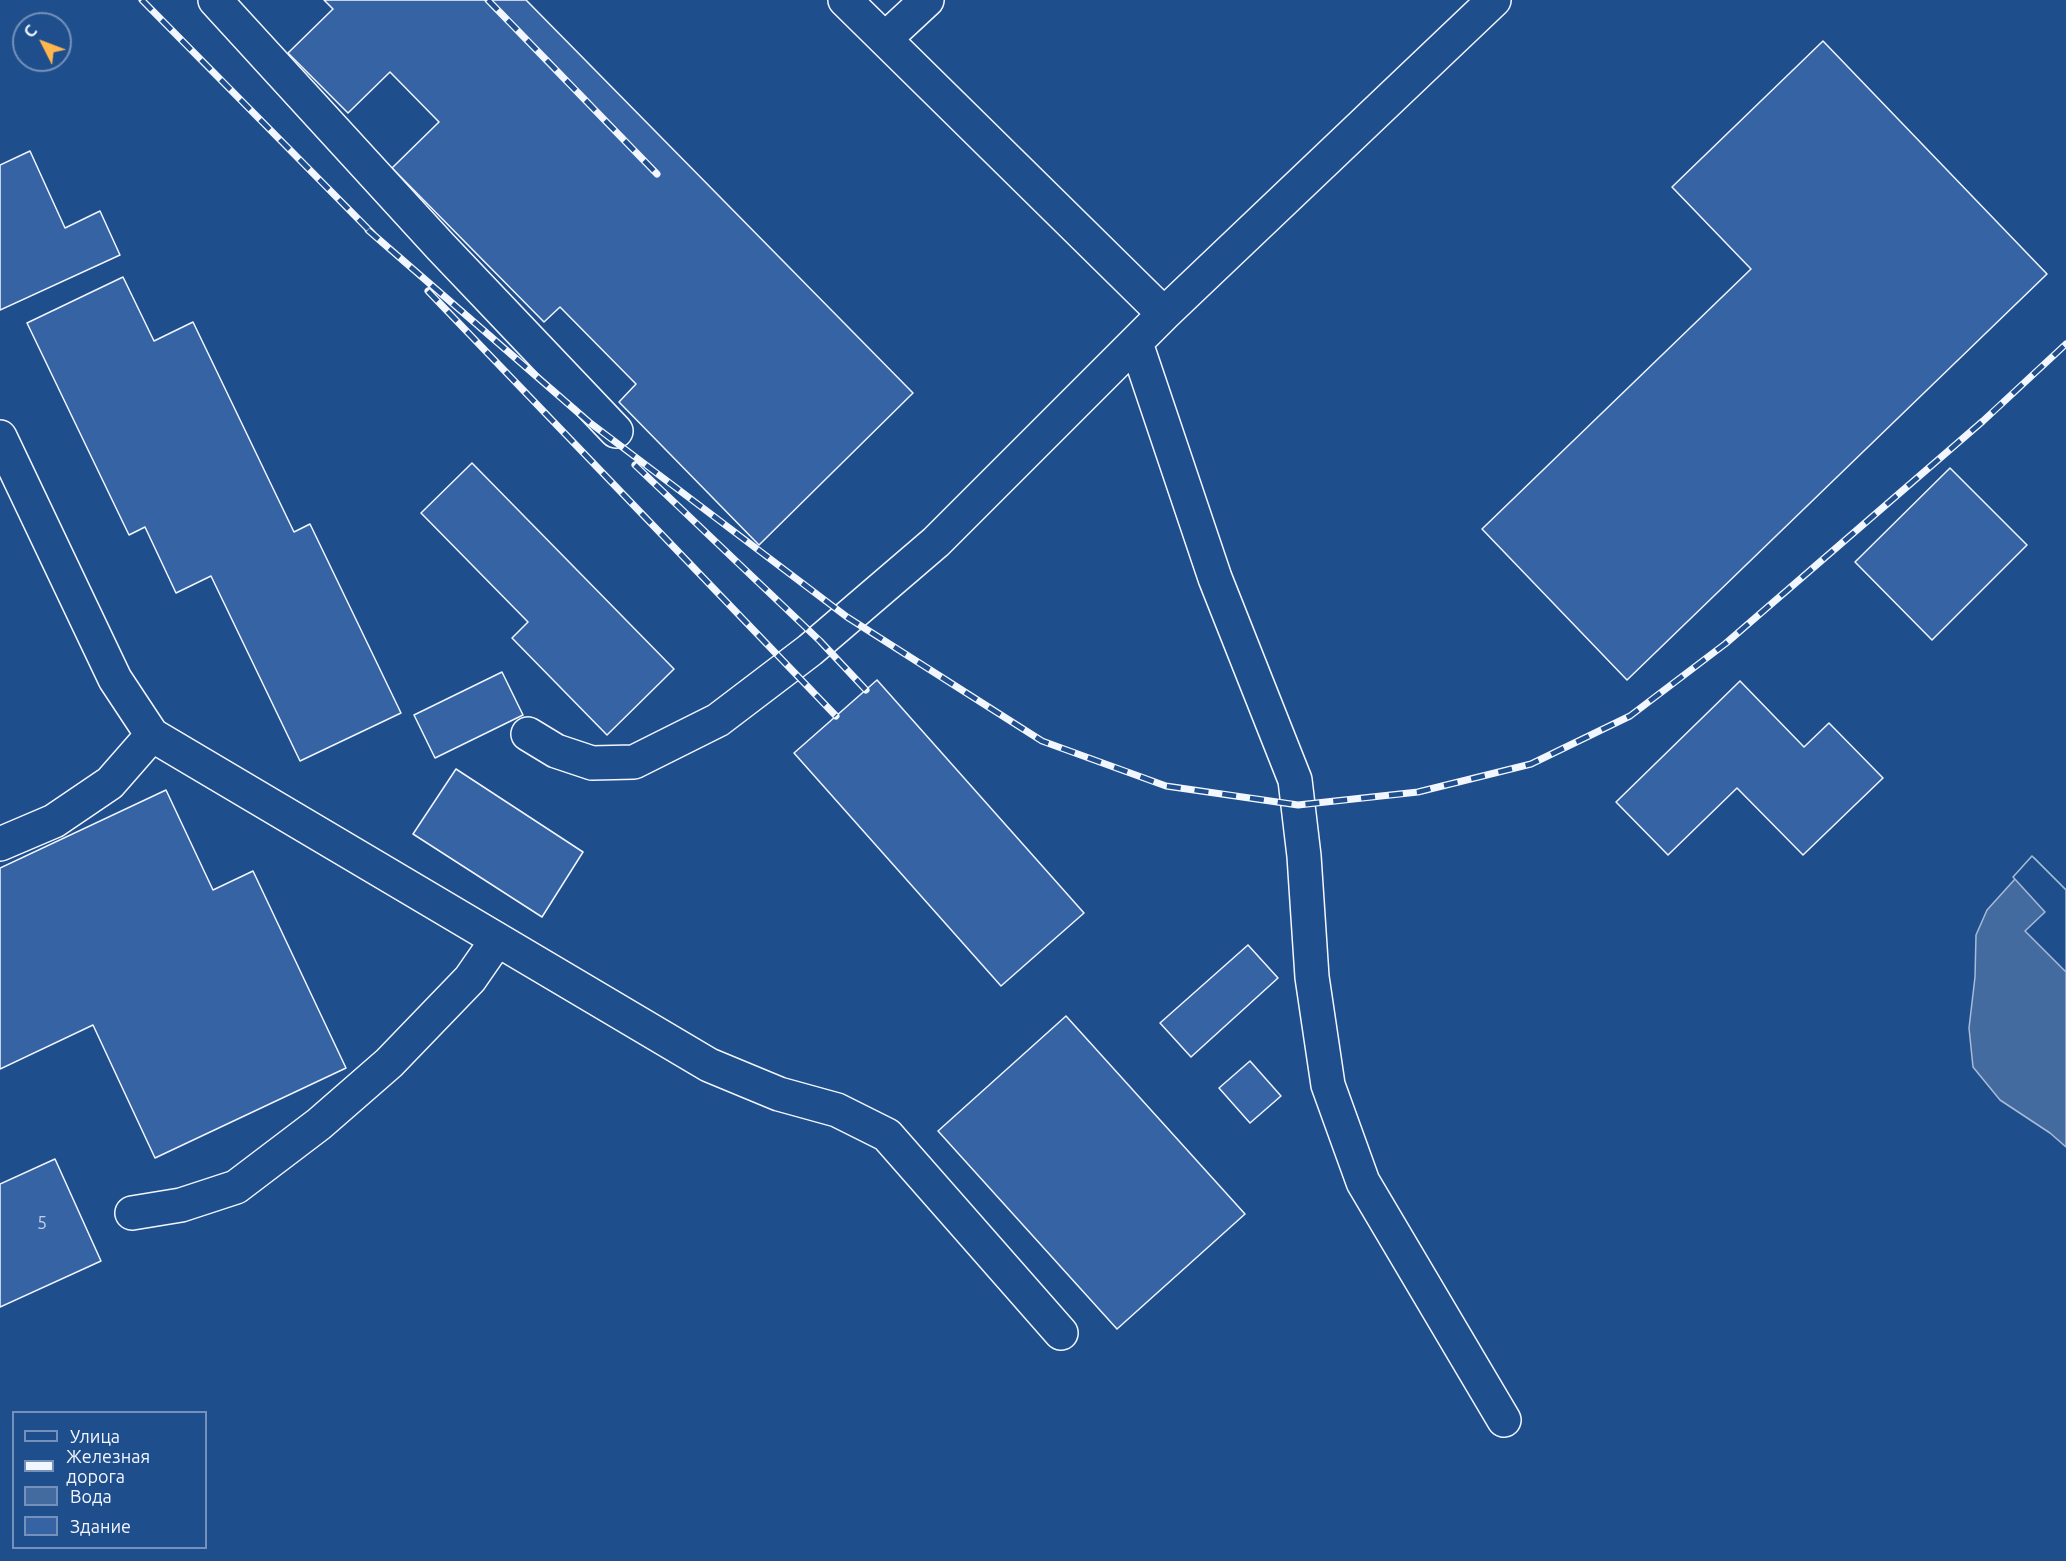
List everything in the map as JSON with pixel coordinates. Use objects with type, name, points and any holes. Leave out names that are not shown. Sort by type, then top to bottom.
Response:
[{"type":"lane","points":[[215,0],[441,248],[616,431]]},
{"type":"lane","points":[[845,0],[1164,314]]},
{"type":"lane","points":[[885,39],[927,0]]},
{"type":"lane","points":[[528,734],[556,751],[592,763],[634,762],[718,720],[810,650],[936,542],[1164,314],[1494,0]]},
{"type":"lane","points":[[1136,343],[1215,578],[1295,780],[1304,856],[1312,977],[1328,1085],[1363,1182],[1504,1420]]},
{"type":"lane","points":[[0,437],[115,679],[152,735],[709,1065],[779,1094],[837,1110],[887,1135],[1061,1333]]},
{"type":"lane","points":[[0,844],[54,821],[110,783],[152,735]]},
{"type":"lane","points":[[132,1213],[181,1205],[236,1187],[319,1124],[389,1063],[470,980],[497,940]]},
{"type":"water","points":[[2034,858],[2066,890],[2066,1147],[2050,1133],[2000,1100],[1973,1067],[1969,1028],[1975,977],[1976,935],[1987,910]]},
{"type":"pier","points":[[2032,856],[2066,890],[2066,972],[2025,931],[2045,912],[2013,877]]},
{"type":"building","points":[[324,0],[526,0],[913,393],[759,545],[619,402],[636,384],[560,307],[544,322],[392,168],[439,122],[390,72],[348,113],[288,53],[333,9]]},
{"type":"building","points":[[1823,41],[2047,274],[1627,680],[1482,529],[1751,269],[1672,187]]},
{"type":"building","points":[[30,151],[65,228],[100,211],[120,255],[0,310],[0,165]]},
{"type":"building","points":[[123,277],[154,341],[193,322],[294,532],[310,524],[401,713],[300,761],[211,576],[176,593],[145,527],[129,535],[27,323]]},
{"type":"building","points":[[472,463],[674,669],[607,735],[512,638],[528,622],[421,513]]},
{"type":"building","points":[[1950,468],[2027,545],[1932,640],[1855,562]]},
{"type":"building","points":[[502,672],[523,715],[435,758],[414,715]]},
{"type":"building","points":[[877,680],[1084,913],[1001,986],[794,753]]},
{"type":"building","points":[[1740,681],[1804,747],[1829,723],[1883,778],[1803,855],[1737,788],[1668,855],[1616,802]]},
{"type":"building","points":[[456,769],[583,852],[542,917],[413,834]]},
{"type":"building","points":[[166,790],[213,890],[253,871],[346,1068],[155,1158],[93,1025],[0,1069],[0,868]]},
{"type":"building","points":[[1248,945],[1278,978],[1191,1057],[1160,1023]]},
{"type":"building","points":[[1066,1016],[1245,1214],[1117,1329],[938,1131]]},
{"type":"building","points":[[1250,1061],[1281,1096],[1250,1123],[1219,1088]]},
{"type":"building","points":[[55,1159],[101,1261],[0,1307],[0,1184]]},
{"type":"railway","points":[[142,0],[374,235]]},
{"type":"railway","points":[[488,0],[657,174]]},
{"type":"railway","points":[[368,230],[589,422],[847,617],[1042,741],[1166,786],[1298,805],[1418,792],[1531,764],[1630,716],[1725,644],[1983,421],[2066,344]]},
{"type":"railway","points":[[428,291],[836,716]]},
{"type":"railway","points":[[635,465],[820,641],[866,690]]}]
